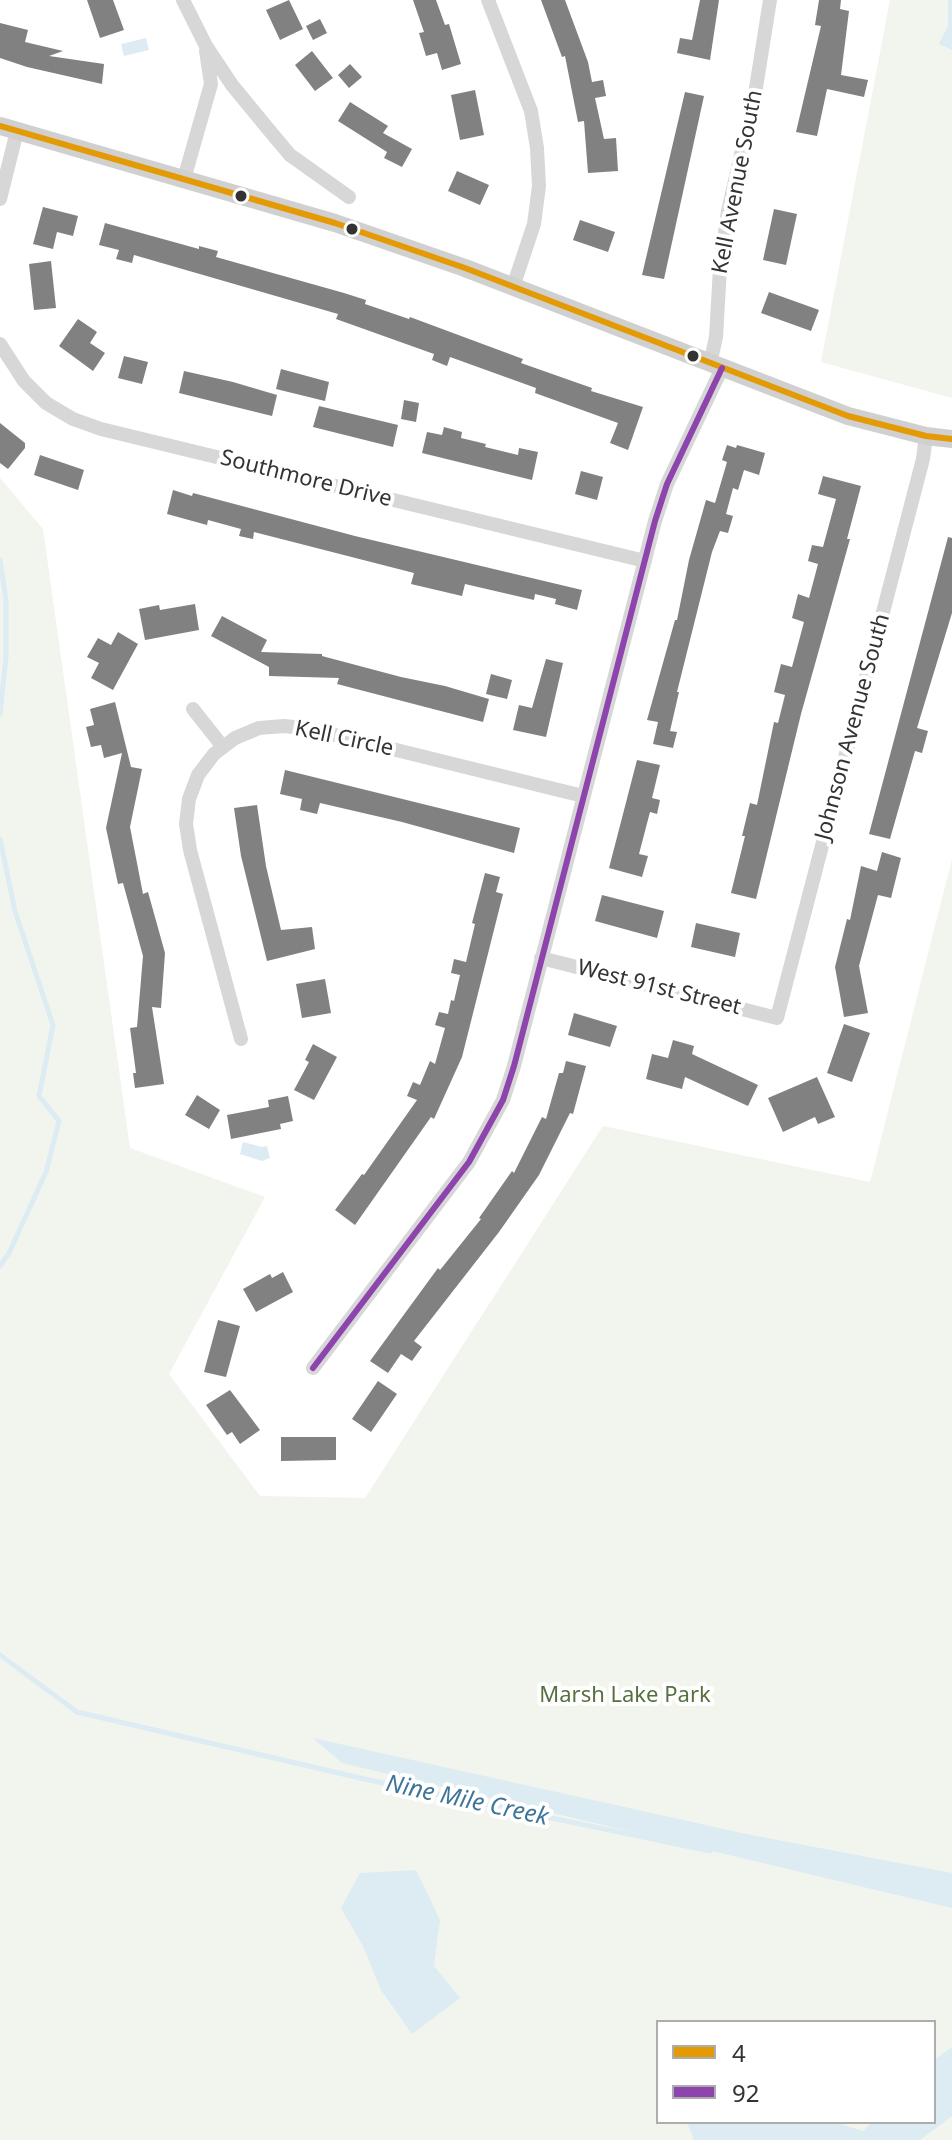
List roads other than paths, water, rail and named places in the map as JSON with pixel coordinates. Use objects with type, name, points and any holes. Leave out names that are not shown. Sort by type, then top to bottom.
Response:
[{"type":"street","points":[[183,0],[206,46],[232,85],[290,155],[349,197]]},
{"type":"street","points":[[488,0],[531,111],[537,148],[539,186],[534,224],[513,287]]},
{"type":"street","name":"Kell Avenue South","points":[[313,1368],[469,1162],[503,1100],[667,484],[716,366],[720,268],[728,211],[755,94],[770,0]]},
{"type":"street","points":[[184,179],[211,84],[206,46]]},
{"type":"street","points":[[0,199],[9,128],[335,223],[513,287],[848,416],[926,436],[952,439]]},
{"type":"street","name":"Southmore Drive","points":[[0,344],[24,381],[46,403],[73,419],[101,429],[645,561]]},
{"type":"street","name":"Johnson Avenue South","points":[[777,1018],[923,459],[926,436]]},
{"type":"street","points":[[193,709],[223,747]]},
{"type":"street","name":"Kell Circle","points":[[241,1039],[190,850],[186,824],[189,799],[198,775],[214,754],[235,738],[259,728],[284,726],[311,729],[583,796]]},
{"type":"street","name":"West 91st Street","points":[[541,958],[777,1018]]},
{"type":"waterway","name":"Nine Mile Creek","points":[[0,560],[6,600],[6,657],[0,714]]},
{"type":"waterway","name":"Nine Mile Creek","points":[[0,839],[15,911],[53,1025],[39,1096],[59,1121],[46,1172],[0,1266]]},
{"type":"waterway","name":"Nine Mile Creek","points":[[0,1655],[77,1712],[360,1778],[710,1851]]},
{"type":"park label","name":"Marsh Lake Park","points":[[625,1696]]}]
